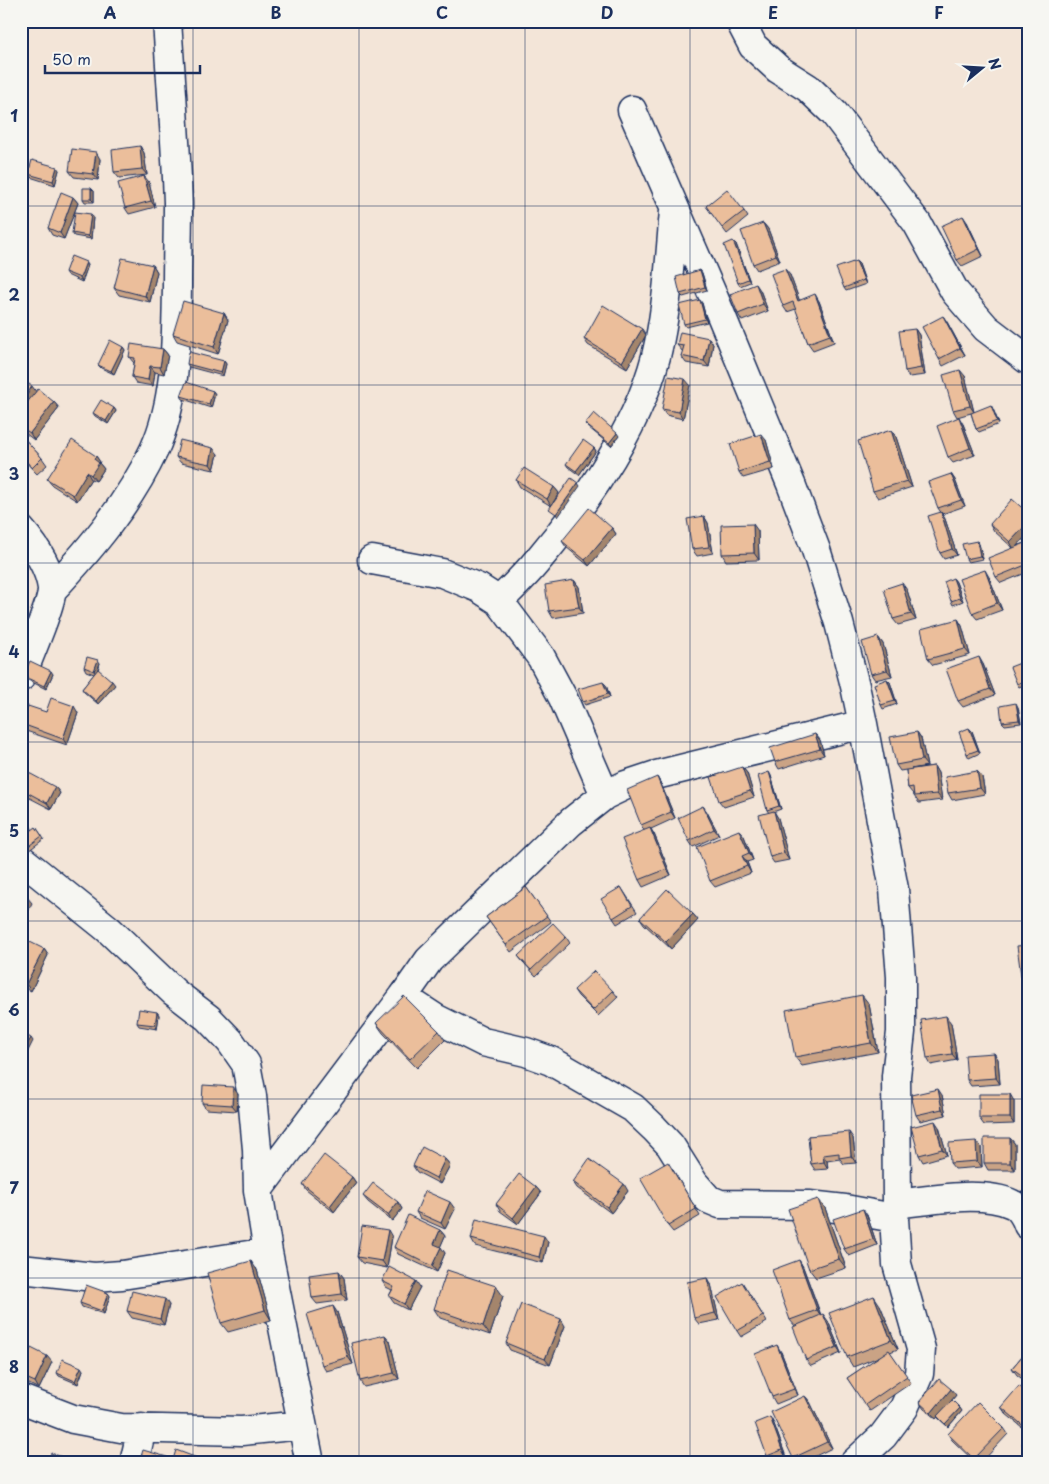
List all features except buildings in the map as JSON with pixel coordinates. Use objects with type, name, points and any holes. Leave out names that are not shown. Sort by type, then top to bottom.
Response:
[{"type":"street","points":[[21,677],[52,590],[103,532],[130,494],[154,449],[167,415],[173,373],[176,328],[178,203],[167,21]]},
{"type":"street","points":[[740,21],[753,46],[778,70],[808,88],[834,112],[917,223],[956,292],[986,328],[1028,360]]},
{"type":"street","points":[[632,110],[747,378],[816,550],[839,623],[864,724],[894,889],[901,978],[901,1032],[896,1076],[895,1211],[897,1264],[921,1349],[919,1374],[904,1408],[883,1436],[854,1463]]},
{"type":"street","points":[[499,601],[537,561],[558,535],[611,460],[646,390],[659,344],[666,301],[674,207]]},
{"type":"street","points":[[21,530],[31,541],[45,566],[52,590]]},
{"type":"street","points":[[372,560],[442,573],[479,588],[499,601],[541,657],[563,698],[604,795]]},
{"type":"street","points":[[258,1190],[429,960],[571,822],[604,795],[656,775],[864,724]]},
{"type":"street","points":[[21,859],[108,929],[174,992],[208,1018],[230,1041],[246,1064],[257,1140],[258,1190],[268,1252],[310,1463]]},
{"type":"street","points":[[403,997],[434,1018],[482,1042],[526,1052],[550,1061],[633,1108],[670,1145],[694,1183],[708,1198],[720,1204],[809,1205],[895,1211],[955,1197],[992,1198],[1014,1204],[1026,1218],[1028,1225]]},
{"type":"street","points":[[21,1269],[94,1277],[122,1275],[268,1252]]},
{"type":"street","points":[[21,1399],[73,1418],[120,1428],[242,1431],[302,1425]]},
{"type":"street","points":[[134,1463],[142,1428]]}]
